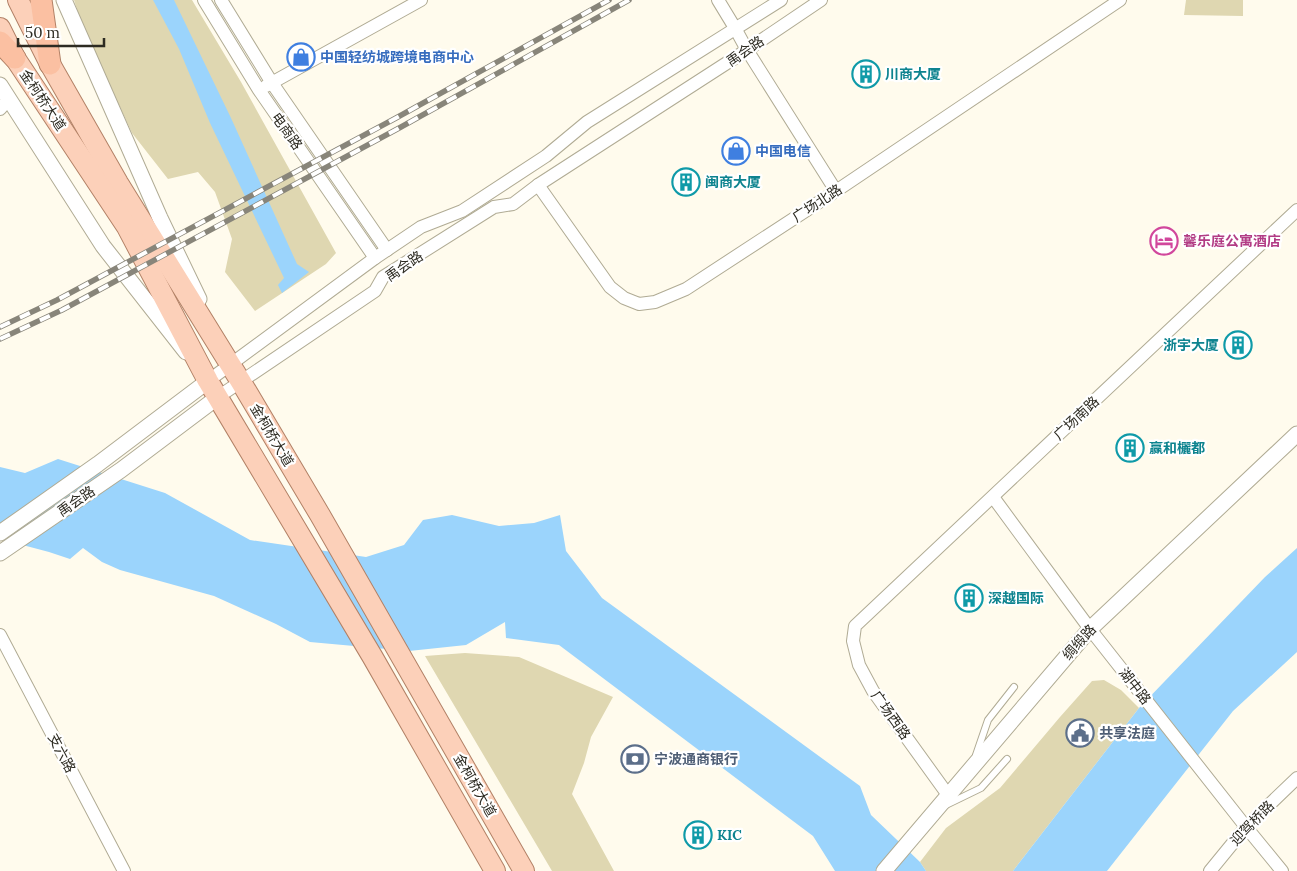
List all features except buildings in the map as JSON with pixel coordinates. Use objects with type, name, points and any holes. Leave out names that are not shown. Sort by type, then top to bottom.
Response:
[{"type":"highway","points":[[41,0],[50,64]]},
{"type":"highway","points":[[0,42],[16,58]]},
{"type":"main road","name":"金柯桥大道","points":[[18,0],[50,64],[118,183],[236,373],[320,515],[524,871]]},
{"type":"main road","name":"金柯桥大道","points":[[0,28],[16,58],[128,228],[213,389],[372,656],[495,871]]},
{"type":"street","points":[[64,0],[160,218],[236,373]]},
{"type":"street","name":"电商路","points":[[204,0],[259,90],[375,258]]},
{"type":"street","name":"电商路","points":[[221,0],[272,83],[387,250]]},
{"type":"street","points":[[259,90],[421,0]]},
{"type":"street","points":[[718,0],[736,28],[747,50],[836,191]]},
{"type":"street","name":"禹会路","points":[[0,553],[121,470],[213,389],[236,373],[375,258],[420,227],[462,211],[546,156],[587,122],[781,0]]},
{"type":"street","name":"禹会路","points":[[0,533],[98,464],[236,373],[375,291],[383,277],[494,207],[513,204],[538,185],[821,0]]},
{"type":"street","name":"广场北路","points":[[538,185],[610,287],[624,298],[639,304],[655,302],[686,289],[836,191],[1120,0]]},
{"type":"street","points":[[0,85],[5,104],[103,246],[213,389]]},
{"type":"street","name":"广场南路","points":[[855,626],[1297,210]]},
{"type":"street","name":"绸缎路","points":[[884,871],[1090,629],[1297,434]]},
{"type":"street","name":"湖中路","points":[[993,497],[1090,629],[1282,871]]},
{"type":"street","name":"广场西路","points":[[855,626],[852,641],[860,665],[873,691],[948,795]]},
{"type":"street","name":"支六路","points":[[0,635],[124,871]]},
{"type":"street","name":"迎驾桥路","points":[[1210,871],[1246,827],[1297,778]]},
{"type":"lane","points":[[972,767],[988,720],[1014,687]]},
{"type":"lane","points":[[936,810],[981,788],[1007,759]]},
{"type":"shaded area","points":[[74,0],[192,0],[241,82],[336,253],[326,264],[255,311],[225,272],[232,239],[215,192],[198,172],[168,179],[132,133],[82,25]]},
{"type":"shaded area","points":[[1186,0],[1243,0],[1243,16],[1184,15]]},
{"type":"shaded area","points":[[465,653],[519,657],[613,697],[591,737],[584,763],[572,794],[614,871],[552,871],[425,656]]},
{"type":"shaded area","points":[[1104,680],[1121,690],[1139,708],[1013,871],[926,871],[920,862],[946,828],[1000,788],[1092,681]]},
{"type":"water","points":[[153,0],[174,0],[231,118],[297,264],[309,272],[282,293],[278,285],[284,278],[210,123],[179,49]]},
{"type":"water","points":[[58,459],[165,493],[250,540],[366,557],[404,545],[423,520],[452,515],[499,526],[534,523],[560,515],[566,551],[602,598],[860,786],[871,815],[920,862],[926,871],[835,871],[813,836],[559,645],[506,638],[505,622],[466,645],[409,651],[310,642],[276,624],[214,596],[120,570],[102,562],[83,548],[70,559],[0,539],[0,467],[25,473]]},
{"type":"water","points":[[1297,548],[1297,652],[1233,711],[1107,871],[1013,871],[1139,708],[1265,577]]},
{"type":"railway","points":[[0,327],[57,300],[396,118],[609,0]]},
{"type":"railway","points":[[0,339],[62,310],[401,127],[629,0]]},
{"type":"place","name":"中国轻纺城跨境电商中心","points":[[301,57]]},
{"type":"place","name":"川商大厦","points":[[866,74]]},
{"type":"place","name":"中国电信","points":[[736,151]]},
{"type":"place","name":"闽商大厦","points":[[686,182]]},
{"type":"place","name":"馨乐庭公寓酒店","points":[[1164,241]]},
{"type":"place","name":"浙宇大厦","points":[[1238,345]]},
{"type":"place","name":"赢和欐都","points":[[1130,448]]},
{"type":"place","name":"深越国际","points":[[969,598]]},
{"type":"place","name":"共享法庭","points":[[1080,733]]},
{"type":"place","name":"宁波通商银行","points":[[635,759]]},
{"type":"place","name":"KIC","points":[[698,835]]}]
